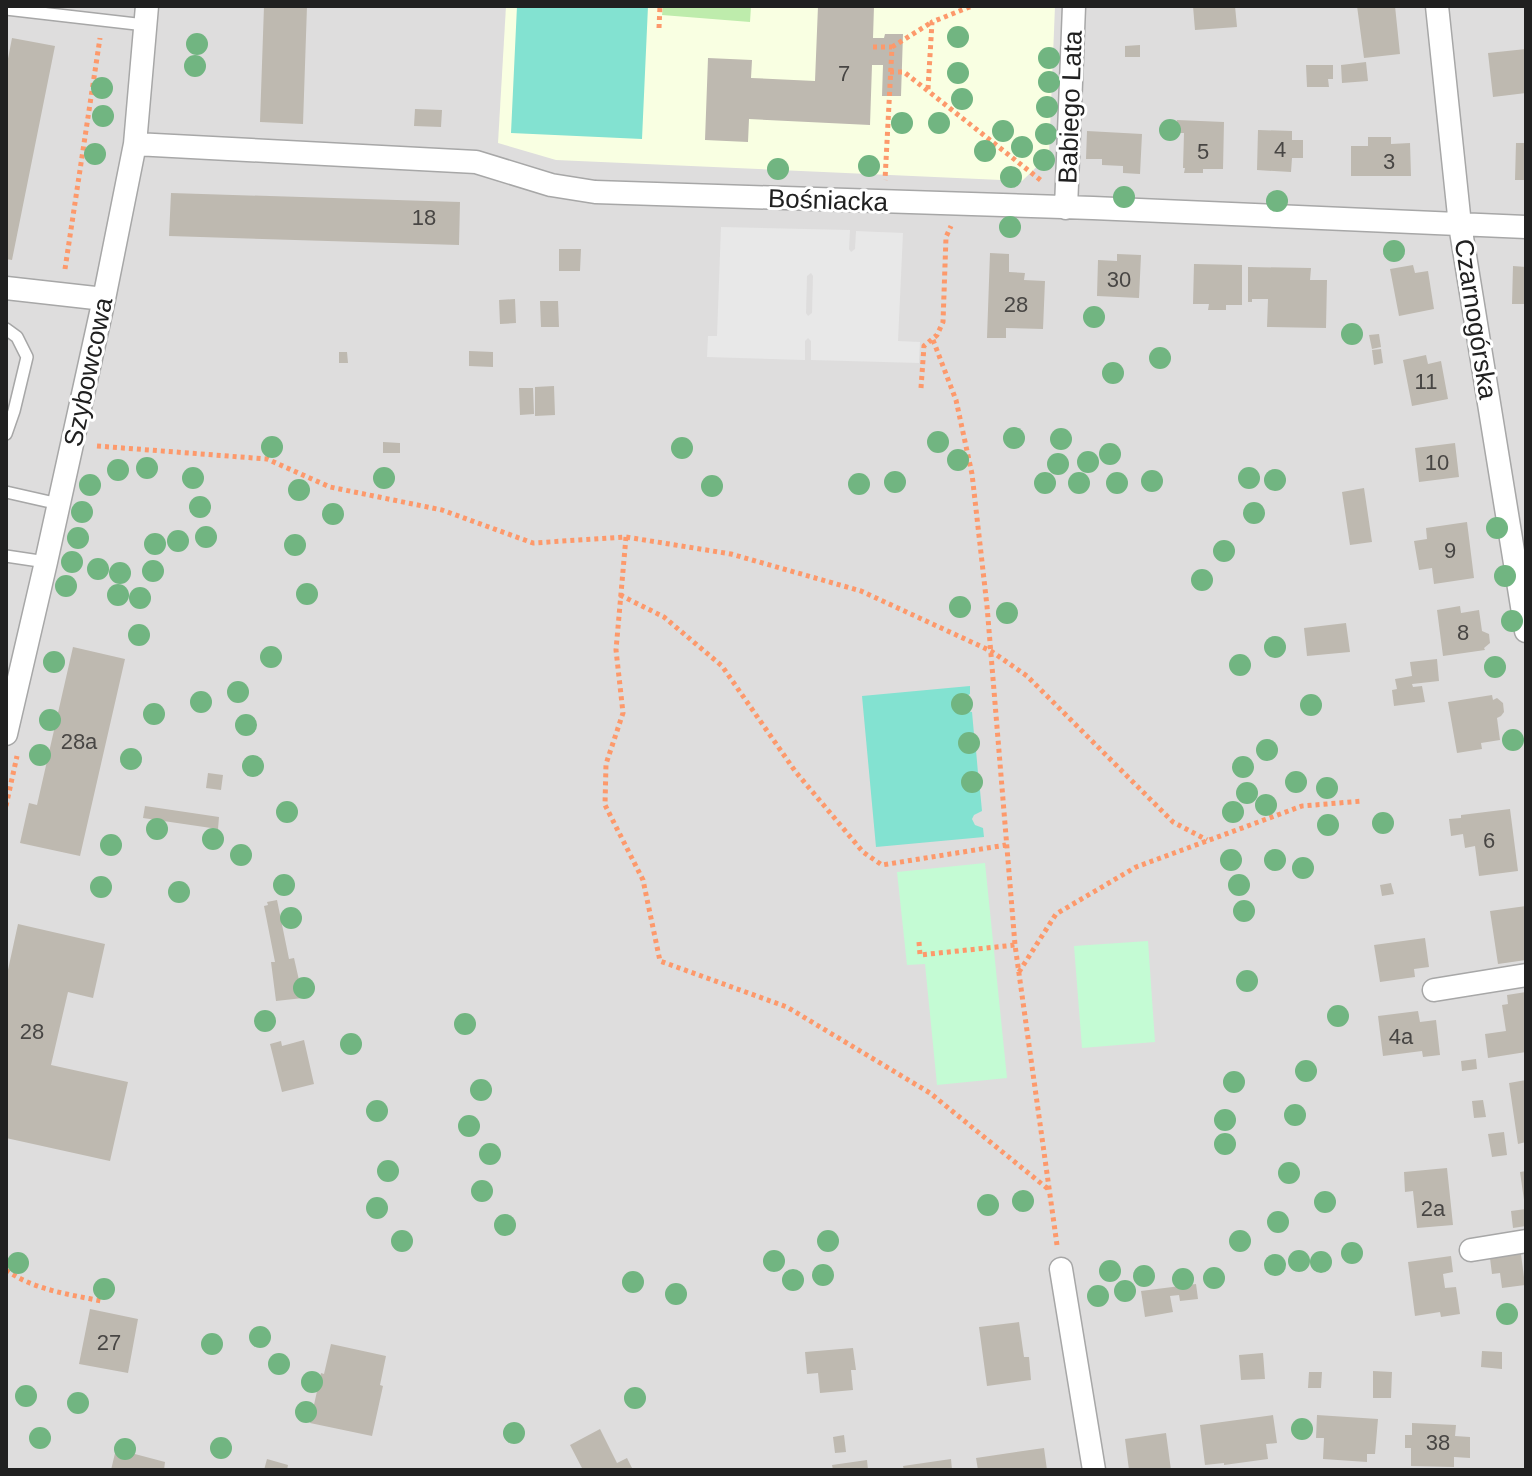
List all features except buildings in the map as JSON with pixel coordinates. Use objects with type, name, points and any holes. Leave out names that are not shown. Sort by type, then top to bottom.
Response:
[{"type":"street","name":"Babiego Lata","points":[[1066,208],[1074,6]]},
{"type":"street","name":"Czarnogórska","points":[[1437,6],[1460,225],[1526,631]]},
{"type":"street","name":"Szybowcowa","points":[[13,740],[46,562],[135,144],[146,16]]},
{"type":"street","name":"Bośniacka","points":[[135,144],[476,162],[551,185],[595,192],[1526,227]]},
{"type":"street","points":[[6,288],[104,299]]},
{"type":"street","points":[[1434,990],[1526,975]]},
{"type":"street","points":[[1471,1250],[1526,1241]]},
{"type":"street","points":[[1061,1269],[1094,1470]]},
{"type":"lane","points":[[6,9],[146,16]]},
{"type":"lane","points":[[6,329],[17,337],[27,357],[6,434]]},
{"type":"lane","points":[[6,492],[59,504]]},
{"type":"lane","points":[[6,556],[46,562]]},
{"type":"path","points":[[659,28],[660,6]]},
{"type":"path","points":[[873,47],[892,47],[932,22],[972,6]]},
{"type":"path","points":[[928,90],[932,22]]},
{"type":"path","points":[[885,181],[892,47]]},
{"type":"path","points":[[890,72],[904,72],[1048,185],[1034,187]]},
{"type":"path","points":[[921,388],[924,346],[937,335],[943,322],[946,237],[955,220]]},
{"type":"path","points":[[933,340],[956,400],[972,474],[991,651],[1015,945],[1061,1269]]},
{"type":"path","points":[[88,446],[267,459],[330,487],[442,510],[533,543],[626,537],[731,554],[861,591],[991,651],[1027,676],[1173,822],[1207,840]]},
{"type":"path","points":[[626,537],[616,650],[623,713],[606,764],[605,805],[643,880],[660,961],[787,1007],[930,1093],[1049,1189]]},
{"type":"path","points":[[620,595],[664,617],[722,666],[795,771],[863,852],[882,865],[1007,845]]},
{"type":"path","points":[[6,806],[13,740]]},
{"type":"path","points":[[1019,973],[1056,914],[1136,867],[1302,806],[1363,801]]},
{"type":"path","points":[[919,942],[920,955],[1015,945]]},
{"type":"path","points":[[6,1270],[21,1281],[101,1301]]},
{"type":"shaded area","points":[[6,6],[1526,6],[1526,1470],[6,1470]]},
{"type":"shaded area","points":[[506,6],[1055,6],[1049,155],[1022,181],[556,160],[498,143]]},
{"type":"shaded area","points":[[517,6],[648,6],[642,139],[511,133]]},
{"type":"shaded area","points":[[721,227],[850,230],[851,252],[855,249],[856,231],[903,233],[898,341],[920,342],[919,363],[811,360],[811,341],[808,338],[805,341],[805,360],[707,357],[708,336],[717,336]],"holes":[[[811,273],[812,313],[808,316],[807,276]]]},
{"type":"shaded area","points":[[970,686],[970,694],[957,701],[959,709],[972,712],[974,734],[964,740],[964,744],[976,750],[978,773],[968,781],[969,785],[980,790],[982,811],[972,819],[975,825],[983,828],[984,837],[876,847],[862,696]]},
{"type":"green space","points":[[663,6],[751,6],[750,22],[662,15]]},
{"type":"green space","points":[[985,863],[1007,1078],[937,1085],[925,964],[907,965],[897,872]]},
{"type":"green space","points":[[1148,941],[1155,1042],[1082,1048],[1074,946]]}]
